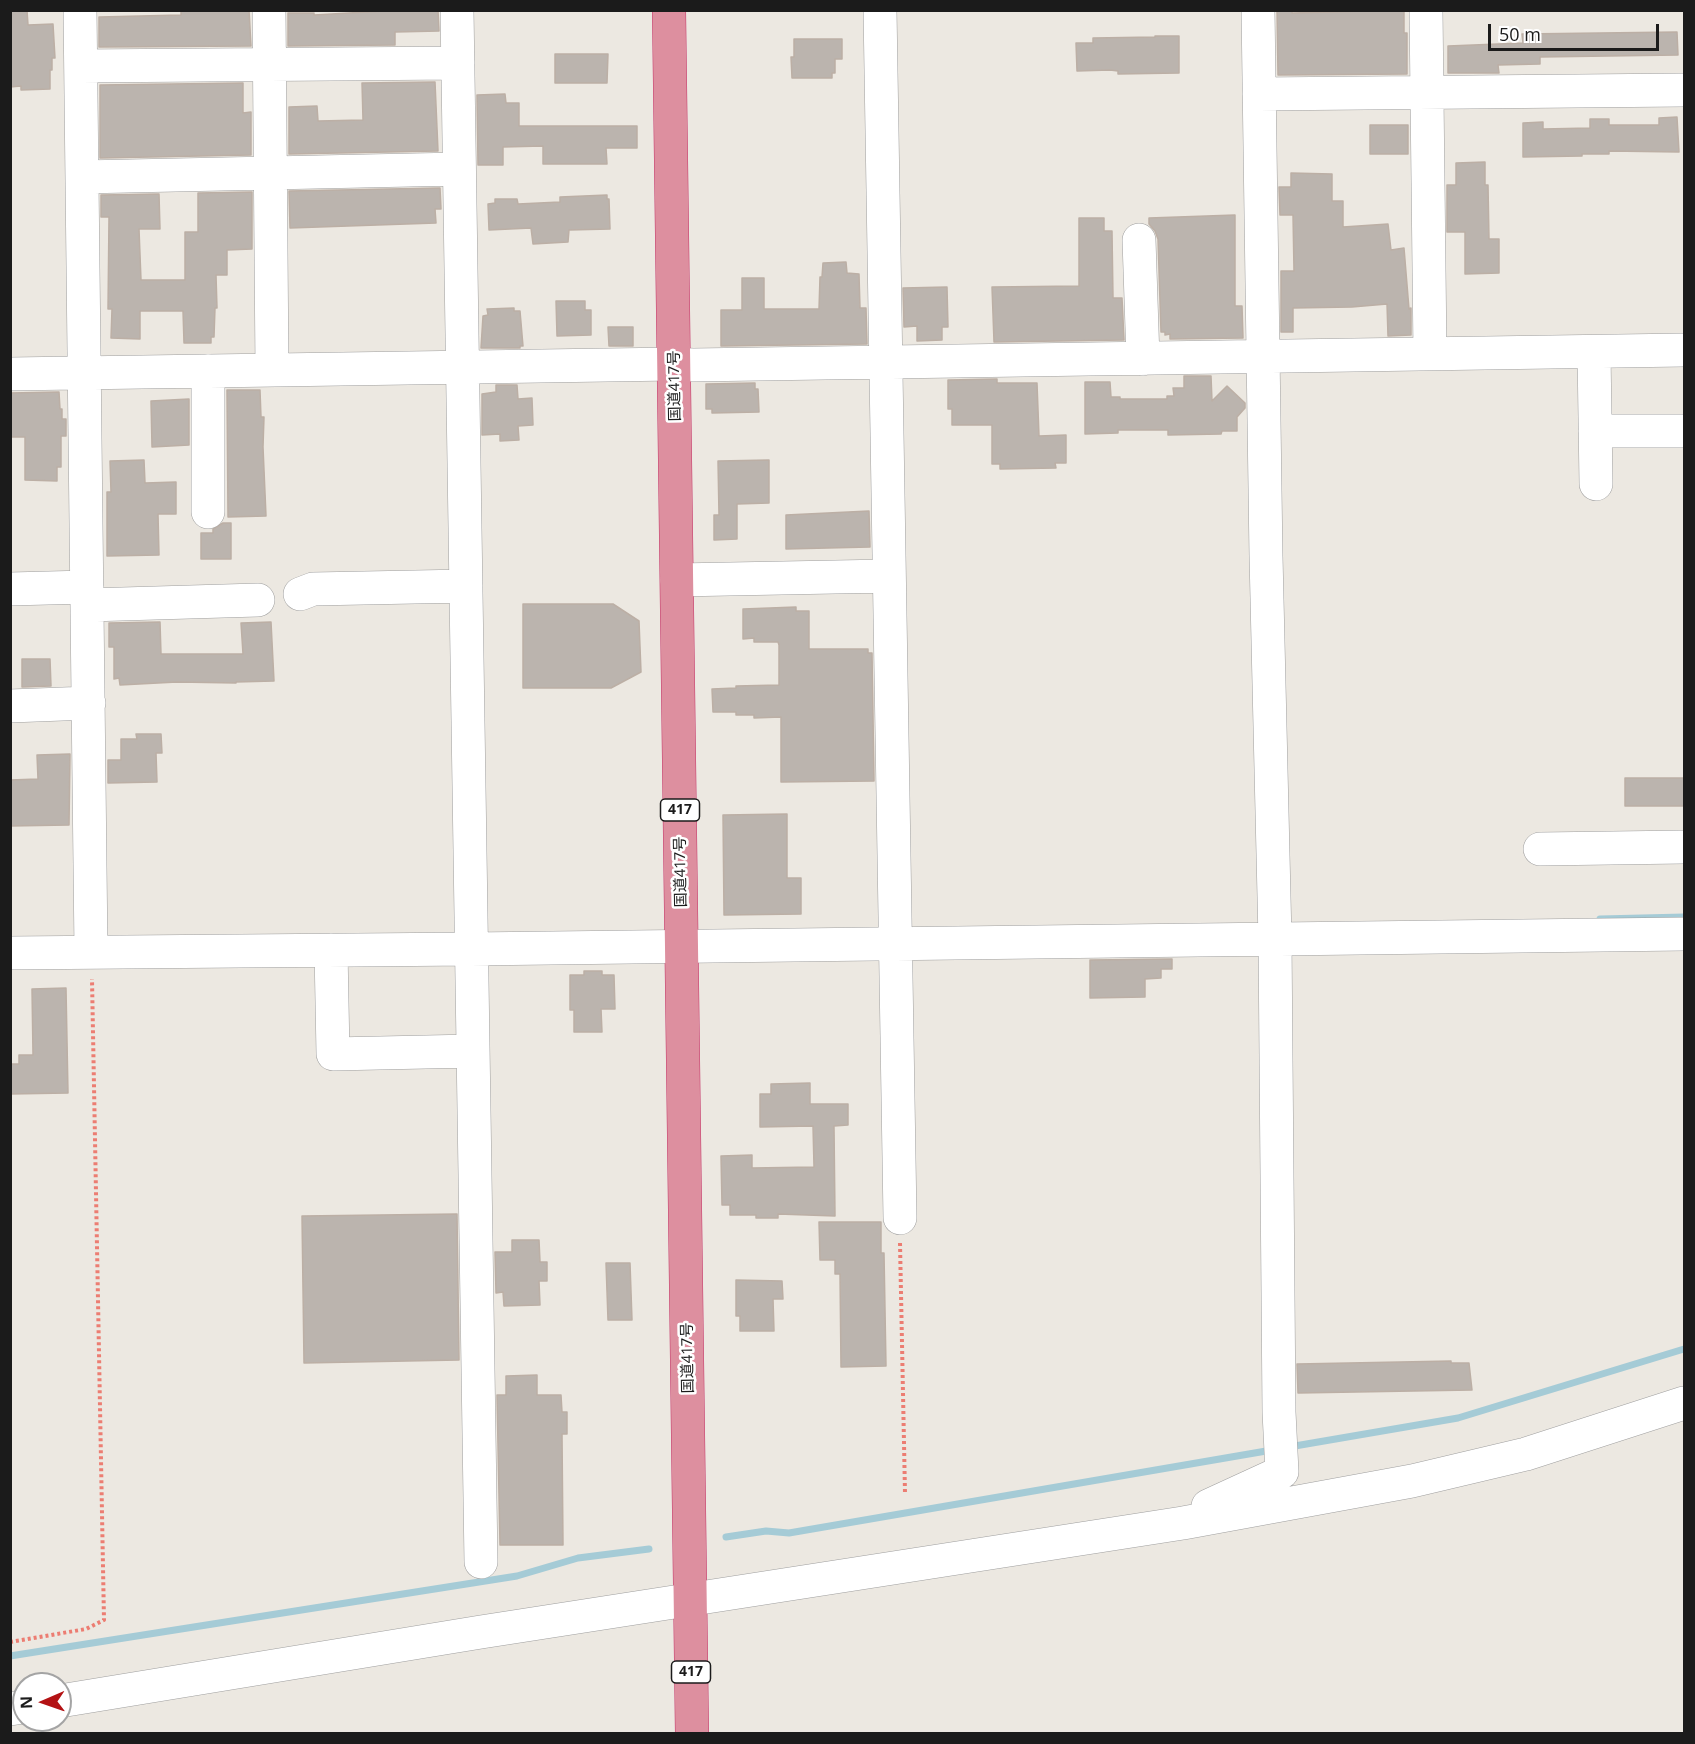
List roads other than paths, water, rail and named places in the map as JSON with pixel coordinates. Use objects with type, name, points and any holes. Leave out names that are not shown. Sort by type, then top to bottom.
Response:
[{"type":"highway","name":"国道417号","points":[[669,10],[692,1734]]},
{"type":"street","points":[[80,10],[92,951]]},
{"type":"street","points":[[269,10],[272,370]]},
{"type":"street","points":[[457,10],[481,1562]]},
{"type":"street","points":[[880,10],[900,1218]]},
{"type":"street","points":[[1184,1522],[1208,1506],[1282,1472],[1258,10]]},
{"type":"street","points":[[1426,10],[1430,354]]},
{"type":"street","points":[[81,66],[458,63]]},
{"type":"street","points":[[1260,94],[1684,90]]},
{"type":"street","points":[[82,177],[459,169]]},
{"type":"street","points":[[1139,240],[1143,359]]},
{"type":"street","points":[[10,374],[1684,350]]},
{"type":"street","points":[[1594,352],[1596,484]]},
{"type":"street","points":[[208,371],[208,512]]},
{"type":"street","points":[[1595,430],[1684,431]]},
{"type":"street","points":[[677,580],[888,576]]},
{"type":"street","points":[[300,594],[313,589],[466,586]]},
{"type":"street","points":[[10,589],[88,596],[258,600]]},
{"type":"street","points":[[10,706],[89,704]]},
{"type":"street","points":[[1540,849],[1684,847]]},
{"type":"street","points":[[10,953],[331,951],[1684,933]]},
{"type":"street","points":[[331,951],[333,1054],[473,1051]]},
{"type":"street","points":[[72,1699],[691,1604],[1184,1522],[1423,1479],[1526,1454],[1684,1403]]},
{"type":"waterway","points":[[1600,919],[1684,917]]},
{"type":"waterway","points":[[1289,1447],[1458,1418],[1684,1349]]},
{"type":"waterway","points":[[726,1537],[766,1531],[789,1533],[1272,1450]]},
{"type":"waterway","points":[[10,1656],[517,1576],[578,1558],[649,1549]]}]
